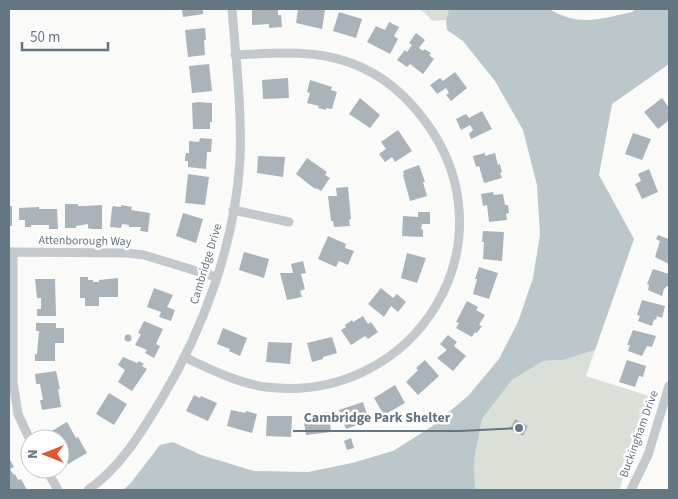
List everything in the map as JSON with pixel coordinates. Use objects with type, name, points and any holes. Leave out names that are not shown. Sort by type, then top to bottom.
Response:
[{"type":"street","name":"Cambridge Drive","points":[[88,490],[118,463],[136,442],[184,357],[198,328],[216,277],[230,228],[240,161],[236,55],[232,9]]},
{"type":"street","points":[[184,357],[225,376],[263,387],[288,389],[329,385],[352,378],[375,367],[416,334],[435,308],[447,284],[457,246],[458,202],[453,176],[446,156],[433,132],[417,111],[397,90],[375,74],[351,63],[325,56],[288,52],[236,55]]},
{"type":"street","points":[[233,210],[290,222]]},
{"type":"street","points":[[11,252],[13,382],[18,414],[25,429]]},
{"type":"street","name":"Attenborough Way","points":[[11,252],[127,253],[144,256],[216,277]]},
{"type":"street","name":"Buckingham Drive","points":[[631,490],[648,455],[669,386]]},
{"type":"street","points":[[52,479],[58,490]]},
{"type":"shaded area","points":[[420,9],[449,9],[446,20],[433,21]]},
{"type":"shaded area","points":[[449,9],[549,9],[570,18],[590,20],[632,12],[635,9],[669,9],[669,64],[612,104],[599,175],[634,239],[595,350],[563,360],[543,361],[512,380],[482,419],[474,461],[475,490],[123,490],[130,484],[160,445],[173,442],[201,455],[254,471],[308,472],[352,463],[393,451],[431,427],[468,396],[499,359],[518,322],[533,278],[540,235],[537,185],[523,130],[495,81],[463,41],[447,30],[446,20]]},
{"type":"shaded area","points":[[595,350],[586,376],[652,397],[619,490],[475,490],[474,461],[482,419],[512,380],[543,361],[563,360]]},
{"type":"building","points":[[182,9],[203,9],[203,14],[183,17]]},
{"type":"building","points":[[252,9],[278,9],[278,15],[281,15],[282,27],[269,28],[269,24],[252,25]]},
{"type":"building","points":[[298,9],[325,10],[322,29],[296,23]]},
{"type":"building","points":[[339,12],[362,19],[356,38],[333,31]]},
{"type":"building","points":[[389,22],[399,27],[394,36],[398,39],[390,54],[367,42],[376,26],[385,30]]},
{"type":"building","points":[[205,28],[205,55],[188,57],[185,30]]},
{"type":"building","points":[[416,33],[425,40],[419,48],[431,53],[429,55],[434,59],[423,74],[410,64],[407,67],[397,60],[412,45],[409,43]]},
{"type":"building","points":[[209,64],[212,91],[192,93],[189,66]]},
{"type":"building","points":[[455,72],[467,88],[451,101],[446,95],[449,93],[446,88],[437,94],[430,85],[440,78],[443,81]]},
{"type":"building","points":[[288,78],[289,98],[263,99],[262,80]]},
{"type":"building","points":[[310,80],[332,87],[331,90],[337,92],[332,109],[326,108],[326,110],[307,103],[310,93],[307,92]]},
{"type":"building","points":[[360,98],[380,115],[370,128],[349,114]]},
{"type":"building","points":[[662,98],[669,108],[669,120],[658,129],[644,112]]},
{"type":"building","points":[[192,103],[212,103],[210,129],[193,129]]},
{"type":"building","points":[[482,111],[492,129],[471,139],[469,134],[473,130],[470,125],[461,130],[456,119],[466,114],[469,118]]},
{"type":"building","points":[[398,130],[412,151],[395,162],[392,157],[385,162],[379,154],[386,149],[381,142]]},
{"type":"building","points":[[633,133],[651,139],[642,160],[625,154]]},
{"type":"building","points":[[200,138],[212,139],[211,152],[207,152],[206,169],[188,167],[188,161],[185,161],[186,153],[189,153],[189,141],[199,142]]},
{"type":"building","points":[[485,153],[485,156],[495,153],[498,165],[500,164],[502,178],[484,183],[479,166],[476,167],[473,156]]},
{"type":"building","points":[[258,156],[285,157],[283,177],[257,173]]},
{"type":"building","points":[[307,158],[327,172],[325,175],[330,178],[321,191],[315,189],[296,174]]},
{"type":"building","points":[[419,165],[425,182],[423,182],[427,196],[410,201],[403,171]]},
{"type":"building","points":[[649,169],[658,192],[642,199],[635,184],[641,181],[638,174]]},
{"type":"building","points":[[188,174],[209,177],[205,205],[185,203]]},
{"type":"building","points":[[348,187],[350,226],[334,227],[333,221],[331,221],[328,196],[337,196],[336,188]]},
{"type":"building","points":[[493,192],[494,195],[503,194],[505,205],[508,205],[509,213],[506,214],[507,220],[489,222],[487,205],[483,206],[481,194]]},
{"type":"building","points":[[65,204],[78,204],[78,206],[102,205],[102,229],[88,228],[88,224],[76,226],[76,228],[65,228]]},
{"type":"building","points":[[121,205],[132,207],[131,210],[150,213],[148,232],[140,231],[141,227],[129,227],[129,225],[122,224],[121,228],[110,227],[113,206],[121,207]]},
{"type":"building","points":[[9,206],[12,206],[12,226],[9,226]]},
{"type":"building","points":[[39,207],[39,209],[57,209],[58,229],[49,229],[49,225],[25,227],[25,220],[19,220],[19,208]]},
{"type":"building","points":[[418,212],[430,212],[430,224],[422,224],[423,237],[402,236],[403,216],[418,217]]},
{"type":"building","points":[[183,213],[203,219],[196,243],[176,236]]},
{"type":"building","points":[[483,231],[504,232],[502,261],[483,259]]},
{"type":"building","points":[[658,235],[668,239],[669,237],[669,264],[655,257],[660,241],[656,239]]},
{"type":"building","points":[[328,236],[346,244],[345,248],[354,251],[348,265],[339,261],[336,267],[318,259]]},
{"type":"building","points":[[244,252],[269,259],[264,278],[239,270]]},
{"type":"building","points":[[407,253],[426,258],[417,283],[401,278]]},
{"type":"building","points":[[303,261],[306,273],[301,274],[305,289],[300,291],[302,297],[287,300],[280,273],[293,273],[291,264]]},
{"type":"building","points":[[479,267],[498,273],[489,299],[473,294]]},
{"type":"building","points":[[653,269],[669,274],[669,287],[667,286],[664,289],[662,296],[648,290],[649,285],[647,284]]},
{"type":"building","points":[[80,277],[88,277],[88,280],[93,280],[93,282],[118,278],[118,297],[99,297],[99,306],[85,306],[85,298],[80,298]]},
{"type":"building","points":[[35,279],[55,279],[56,316],[37,316],[37,309],[41,309],[41,298],[37,298]]},
{"type":"building","points":[[154,288],[173,295],[167,307],[175,310],[171,321],[159,317],[161,312],[147,307]]},
{"type":"building","points":[[381,288],[393,298],[397,294],[406,302],[398,312],[391,306],[384,317],[368,304]]},
{"type":"building","points":[[642,300],[665,306],[662,318],[657,316],[652,326],[638,321],[640,316],[637,315]]},
{"type":"building","points":[[467,301],[478,307],[476,310],[485,315],[479,325],[482,326],[472,337],[456,328],[459,323],[456,322]]},
{"type":"building","points":[[363,316],[368,324],[371,322],[378,332],[368,339],[365,336],[351,345],[341,330],[352,320],[353,322]]},
{"type":"building","points":[[144,321],[163,329],[156,344],[160,346],[154,358],[145,353],[147,350],[135,345],[141,334],[138,333]]},
{"type":"building","points":[[36,323],[56,323],[56,328],[64,328],[64,343],[55,343],[55,361],[35,361],[39,331],[36,331]]},
{"type":"building","points":[[223,328],[247,338],[240,356],[229,351],[230,349],[217,344]]},
{"type":"building","points":[[633,330],[656,336],[652,347],[647,346],[642,356],[628,351],[630,345],[627,345]]},
{"type":"building","points":[[128,334],[132,338],[128,342],[124,338]]},
{"type":"building","points":[[448,335],[457,342],[454,346],[466,356],[453,371],[437,358],[447,350],[440,344]]},
{"type":"building","points":[[332,337],[337,353],[312,362],[307,343]]},
{"type":"building","points":[[268,342],[292,343],[290,364],[266,362]]},
{"type":"building","points":[[123,357],[137,363],[139,361],[147,369],[132,391],[118,382],[125,370],[118,365]]},
{"type":"building","points":[[425,360],[439,376],[418,395],[406,382],[418,370],[416,368]]},
{"type":"building","points":[[627,360],[646,366],[643,377],[639,376],[635,387],[619,382]]},
{"type":"building","points":[[56,371],[61,407],[42,410],[40,400],[43,400],[40,384],[36,384],[35,374]]},
{"type":"building","points":[[395,385],[405,403],[384,415],[374,398]]},
{"type":"building","points":[[109,393],[127,404],[114,425],[96,414]]},
{"type":"building","points":[[194,395],[217,403],[208,421],[186,411]]},
{"type":"building","points":[[363,402],[369,421],[346,429],[339,410]]},
{"type":"building","points":[[231,410],[257,414],[252,433],[227,426]]},
{"type":"building","points":[[329,412],[331,432],[306,435],[303,416]]},
{"type":"building","points":[[267,416],[292,416],[291,437],[266,436]]},
{"type":"building","points":[[515,419],[528,426],[523,436],[510,429]]},
{"type":"building","points":[[67,422],[87,453],[70,463],[70,429],[55,429]]},
{"type":"building","points":[[351,438],[354,448],[347,450],[344,441]]},
{"type":"building","points":[[9,458],[14,467],[10,469],[18,480],[21,479],[27,490],[9,490]]},
{"type":"place","name":"Cambridge Park Shelter","points":[[519,428]]}]
